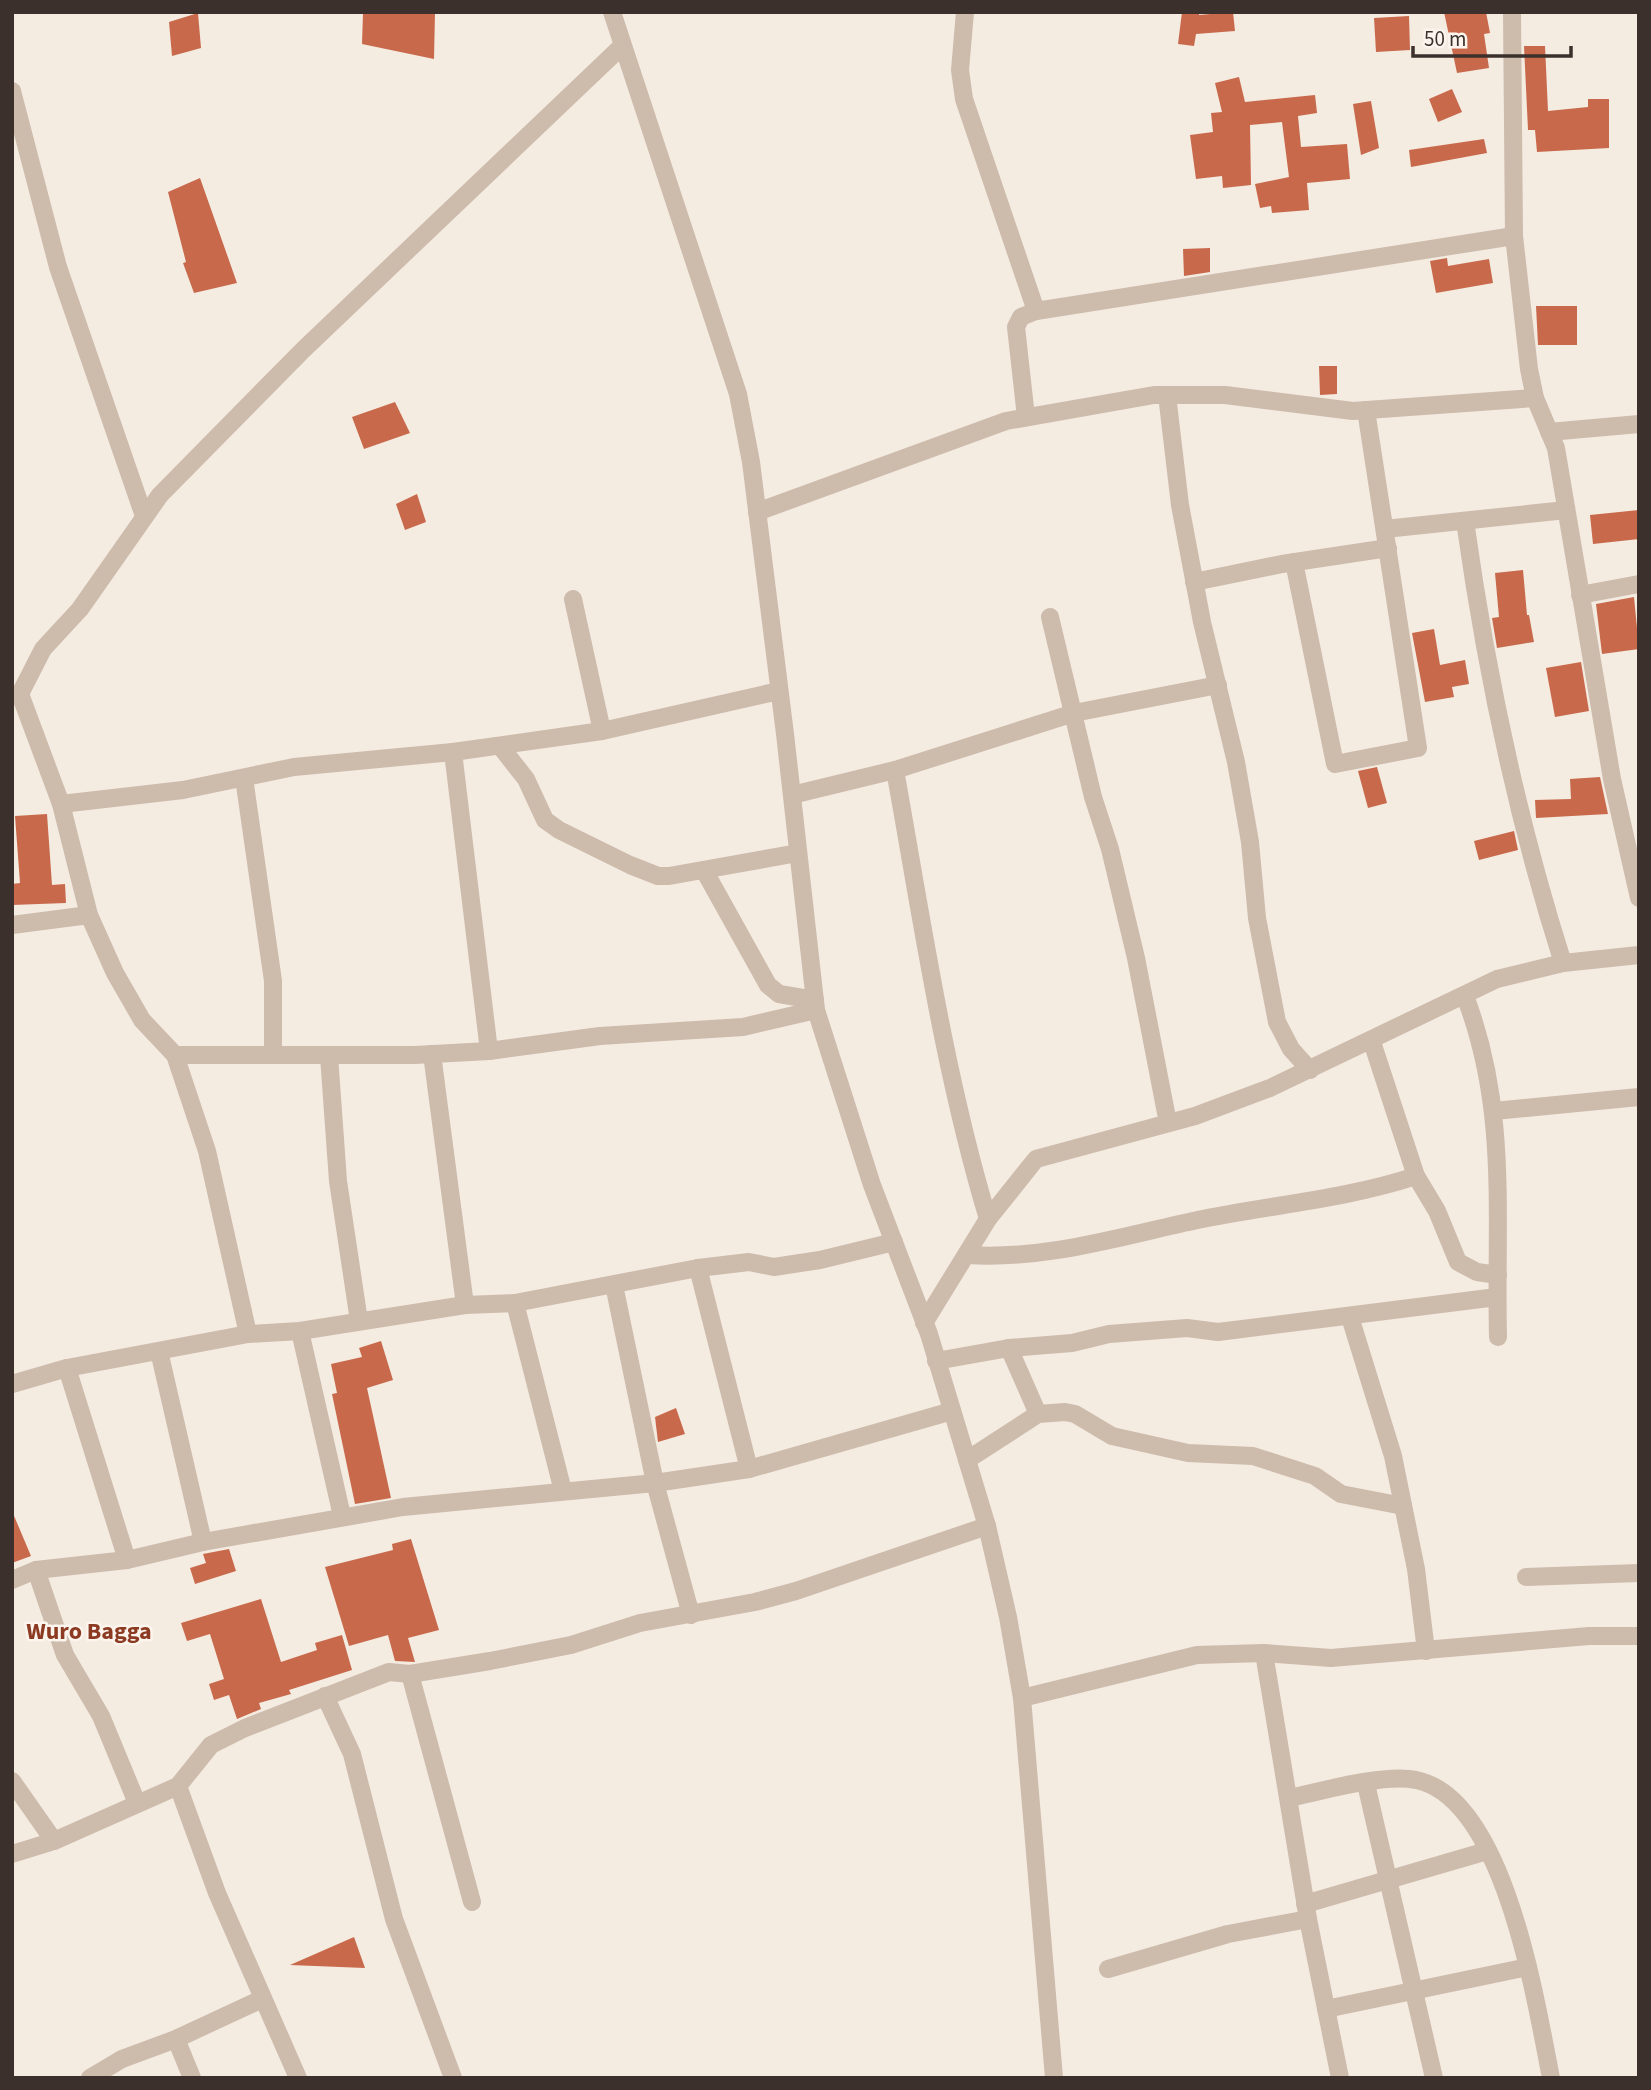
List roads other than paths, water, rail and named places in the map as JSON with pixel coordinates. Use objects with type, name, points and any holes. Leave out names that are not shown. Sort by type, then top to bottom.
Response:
[{"type":"street","points":[[612,12],[738,394],[757,512],[815,1005],[872,1185],[925,1324],[987,1526],[1008,1617],[1022,1698],[1054,2078]]},
{"type":"street","points":[[965,12],[960,70],[964,99],[1036,311]]},
{"type":"street","points":[[1512,12],[1514,236],[1529,369],[1535,398],[1556,448],[1612,779],[1639,898]]},
{"type":"street","points":[[248,1334],[207,1151],[174,1055],[142,1020],[115,974],[89,915],[61,804],[16,695],[43,649],[79,609],[160,495],[303,350],[622,46]]},
{"type":"street","points":[[12,91],[58,267],[144,516]]},
{"type":"street","points":[[1026,417],[1016,327],[1021,317],[1036,311],[1514,236]]},
{"type":"street","points":[[757,512],[956,438],[1026,417],[1167,395],[1225,395],[1366,410],[1535,398]]},
{"type":"street","points":[[1167,395],[1180,505],[1194,582],[1237,762],[1250,842],[1257,918],[1277,1022],[1292,1049],[1310,1070]]},
{"type":"street","points":[[1294,562],[1334,762],[1339,765],[1416,749],[1420,744],[1366,410]]},
{"type":"street","points":[[1549,432],[1639,424]]},
{"type":"street","points":[[1385,529],[1566,510]]},
{"type":"street","points":[[1465,521],[1480,630],[1502,742],[1545,909],[1563,963]]},
{"type":"street","points":[[1194,582],[1294,562],[1388,548]]},
{"type":"street","points":[[1580,595],[1639,584]]},
{"type":"street","points":[[573,599],[602,731]]},
{"type":"street","points":[[1050,617],[1093,797],[1110,849],[1136,958],[1168,1122]]},
{"type":"street","points":[[792,795],[895,770],[1074,713],[1218,685]]},
{"type":"street","points":[[61,804],[183,790],[294,767],[453,752],[602,731],[779,691]]},
{"type":"street","points":[[500,746],[526,779],[545,820],[559,831],[659,876],[798,853]]},
{"type":"street","points":[[453,752],[489,1051]]},
{"type":"street","points":[[895,770],[933,989],[973,1170],[988,1219]]},
{"type":"street","points":[[244,778],[271,958],[273,1055]]},
{"type":"street","points":[[704,870],[768,985],[779,994],[815,1005]]},
{"type":"street","points":[[12,925],[89,915]]},
{"type":"street","points":[[925,1324],[988,1219],[1036,1159],[1168,1122],[1270,1088],[1372,1042],[1497,979],[1563,963],[1639,954]]},
{"type":"street","points":[[760,1023],[779,994]]},
{"type":"street","points":[[1465,996],[1483,1048],[1494,1111],[1501,1204],[1498,1337]]},
{"type":"street","points":[[174,1055],[329,1056],[489,1051],[600,1036],[743,1027],[815,1005]]},
{"type":"street","points":[[1372,1042],[1416,1176],[1437,1211],[1458,1262],[1477,1272],[1498,1275]]},
{"type":"street","points":[[432,1054],[466,1305]]},
{"type":"street","points":[[329,1056],[338,1181],[359,1321]]},
{"type":"street","points":[[1494,1111],[1639,1097]]},
{"type":"street","points":[[968,1255],[1028,1256],[1194,1221],[1356,1194],[1416,1176]]},
{"type":"street","points":[[12,1384],[67,1368],[248,1334],[300,1331],[466,1305],[514,1303],[698,1268],[749,1262],[774,1266],[820,1260],[894,1242]]},
{"type":"street","points":[[698,1268],[749,1469]]},
{"type":"street","points":[[614,1285],[655,1483],[691,1615]]},
{"type":"street","points":[[936,1360],[1010,1348],[1072,1343],[1109,1334],[1187,1328],[1218,1332],[1497,1297]]},
{"type":"street","points":[[514,1303],[563,1490]]},
{"type":"street","points":[[1350,1317],[1393,1455],[1416,1569],[1426,1651]]},
{"type":"street","points":[[300,1331],[342,1516]]},
{"type":"street","points":[[1010,1348],[1038,1414]]},
{"type":"street","points":[[159,1351],[203,1542]]},
{"type":"street","points":[[67,1368],[127,1560]]},
{"type":"street","points":[[12,1580],[36,1570],[127,1560],[203,1542],[342,1516],[563,1490],[655,1483],[749,1469],[952,1411]]},
{"type":"street","points":[[967,1461],[1038,1414],[1065,1412],[1075,1414],[1112,1436],[1188,1453],[1253,1456],[1315,1476],[1341,1494],[1404,1506]]},
{"type":"street","points":[[12,1854],[54,1841],[178,1786],[211,1745],[245,1728],[389,1672],[410,1674],[572,1644],[640,1623],[691,1615],[796,1591],[987,1526]]},
{"type":"street","points":[[36,1570],[65,1655],[101,1716],[137,1802]]},
{"type":"street","points":[[1526,1577],[1639,1573]]},
{"type":"street","points":[[1022,1698],[1197,1655],[1265,1653],[1331,1658],[1589,1636],[1639,1636]]},
{"type":"street","points":[[1265,1653],[1307,1912],[1340,2078]]},
{"type":"street","points":[[410,1674],[472,1902]]},
{"type":"street","points":[[325,1696],[352,1754],[394,1919],[453,2078]]},
{"type":"street","points":[[1290,1798],[1366,1784],[1413,1779],[1429,1783],[1450,1798],[1471,1820],[1513,1906],[1528,1968],[1551,2076],[1532,2078]]},
{"type":"street","points":[[12,1781],[54,1841]]},
{"type":"street","points":[[1366,1784],[1416,1989],[1434,2078]]},
{"type":"street","points":[[178,1786],[216,1893],[298,2078]]},
{"type":"street","points":[[1108,1969],[1307,1912],[1388,1880],[1487,1851]]},
{"type":"street","points":[[1326,2009],[1528,1968]]},
{"type":"street","points":[[90,2078],[122,2059],[176,2039],[261,1999]]},
{"type":"street","points":[[176,2039],[192,2078]]},
{"type":"street","points":[[122,2059],[123,2078]]},
{"type":"district","name":"Wuro Bagga","points":[[89,1631]]}]
